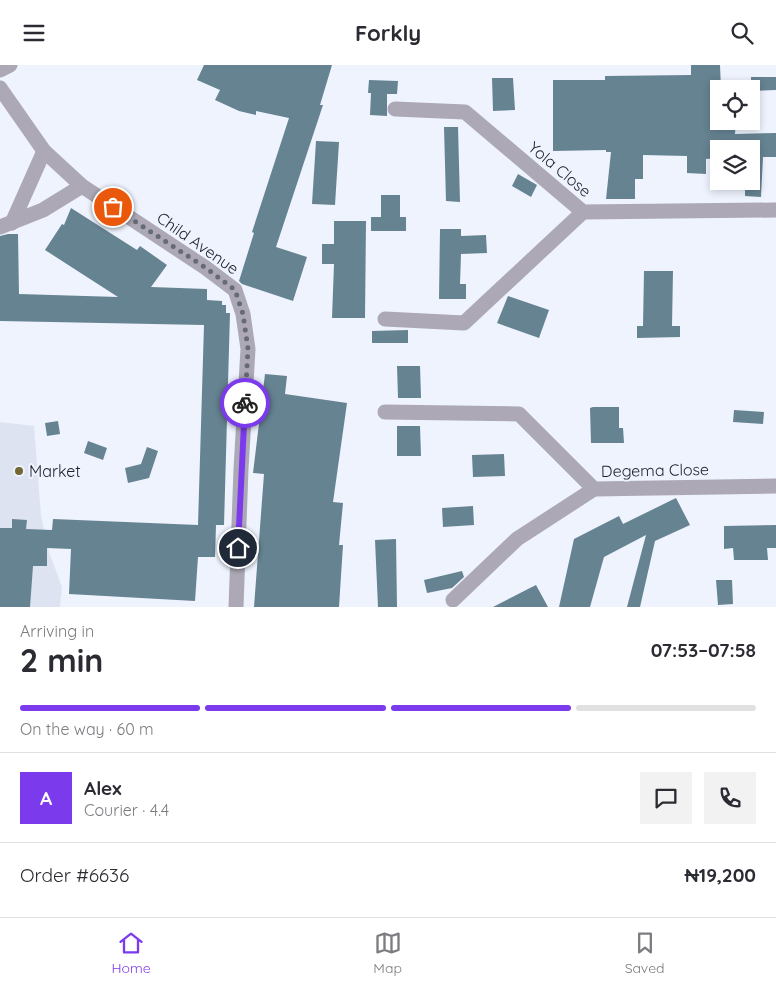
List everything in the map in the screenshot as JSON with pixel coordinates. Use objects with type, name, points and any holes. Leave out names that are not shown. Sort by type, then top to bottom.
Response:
[{"type":"street","points":[[0,70],[10,65]]},
{"type":"street","name":"Child Avenue","points":[[0,87],[44,151],[82,186],[206,268],[235,290],[243,314],[248,349],[236,607]]},
{"type":"street","name":"Yola Close","points":[[395,109],[465,111],[583,212],[776,211]]},
{"type":"street","points":[[6,225],[44,151]]},
{"type":"street","points":[[6,225],[44,211],[82,186]]},
{"type":"street","points":[[385,319],[464,323],[583,212]]},
{"type":"street","name":"Degema Close","points":[[385,411],[519,414],[594,489],[776,486]]},
{"type":"street","points":[[453,600],[517,539],[594,489]]},
{"type":"shaded area","name":"Market","points":[[0,422],[34,426],[41,516],[49,552],[62,587],[60,607],[0,607]]},
{"type":"building","points":[[204,65],[332,65],[320,105],[323,105],[276,247],[307,257],[293,301],[242,284],[239,281],[254,233],[252,232],[289,118],[256,111],[256,115],[239,111],[215,100],[220,90],[197,80]]},
{"type":"building","points":[[691,65],[720,65],[721,80],[710,80],[710,130],[735,130],[735,134],[776,133],[776,157],[763,157],[761,197],[745,196],[745,190],[760,190],[760,140],[710,140],[710,159],[706,159],[706,174],[687,173],[687,156],[643,155],[643,179],[635,179],[635,199],[606,199],[611,152],[606,152],[606,150],[553,151],[553,80],[605,80],[605,76],[691,75]]},
{"type":"building","points":[[751,77],[776,77],[776,90],[760,91],[760,80],[751,80]]},
{"type":"building","points":[[492,78],[513,78],[515,110],[493,111]]},
{"type":"building","points":[[369,80],[398,81],[397,94],[387,94],[387,116],[370,115],[371,93],[368,93]]},
{"type":"building","points":[[444,127],[458,127],[460,202],[446,201]]},
{"type":"building","points":[[316,141],[339,142],[335,205],[312,204]]},
{"type":"building","points":[[518,174],[537,185],[531,197],[512,186]]},
{"type":"building","points":[[381,195],[400,195],[400,217],[406,217],[406,231],[371,231],[371,217],[381,217]]},
{"type":"building","points":[[71,208],[137,250],[140,246],[167,265],[151,287],[207,289],[207,300],[222,301],[222,305],[226,305],[226,313],[230,313],[224,525],[216,525],[215,557],[198,557],[195,601],[69,594],[71,549],[47,548],[47,566],[33,566],[30,607],[0,607],[0,528],[12,528],[12,519],[27,520],[26,529],[52,530],[53,519],[198,525],[204,325],[0,321],[0,236],[8,234],[18,234],[19,294],[118,297],[45,250],[62,224],[64,225]]},
{"type":"building","points":[[334,221],[366,221],[365,318],[332,318],[334,264],[322,264],[322,244],[334,244]]},
{"type":"building","points":[[440,229],[461,229],[461,236],[486,235],[487,253],[461,254],[460,284],[466,284],[466,299],[439,299]]},
{"type":"building","points":[[644,271],[673,271],[672,326],[680,326],[680,337],[637,338],[637,326],[643,326]]},
{"type":"building","points":[[508,296],[549,310],[539,338],[497,323]]},
{"type":"building","points":[[408,330],[408,343],[372,343],[372,331]]},
{"type":"building","points":[[397,366],[420,366],[421,398],[398,398]]},
{"type":"building","points":[[265,374],[287,376],[285,394],[347,403],[333,502],[343,503],[339,545],[343,545],[339,607],[254,607],[264,474],[253,473]]},
{"type":"building","points":[[619,407],[619,428],[623,428],[624,443],[591,443],[590,408]]},
{"type":"building","points":[[734,410],[764,412],[763,424],[733,422]]},
{"type":"building","points":[[58,421],[60,434],[47,436],[45,423]]},
{"type":"building","points":[[397,426],[420,426],[421,456],[397,456]]},
{"type":"building","points":[[88,441],[107,448],[103,460],[84,453]]},
{"type":"building","points":[[147,447],[158,451],[149,478],[128,483],[125,468],[141,464]]},
{"type":"building","points":[[504,454],[505,476],[473,477],[472,455]]},
{"type":"building","points":[[676,498],[690,525],[655,541],[640,607],[627,607],[646,535],[604,557],[590,607],[559,607],[574,539],[619,516],[623,524]]},
{"type":"building","points":[[473,506],[474,525],[443,527],[442,508]]},
{"type":"building","points":[[776,525],[776,548],[767,548],[768,560],[734,560],[733,548],[724,549],[724,526]]},
{"type":"building","points":[[396,539],[397,607],[378,607],[375,540]]},
{"type":"building","points":[[462,571],[464,577],[452,588],[427,593],[424,580]]},
{"type":"building","points":[[716,580],[732,580],[733,604],[718,605]]},
{"type":"building","points":[[536,585],[548,607],[493,607],[530,588]]},
{"type":"way so far","points":[[113,207],[206,268],[235,290],[243,314],[248,349],[245,403]]},
{"type":"place","name":"Market","points":[[19,471]]},
{"type":"route","points":[[238,548],[245,403]]}]
